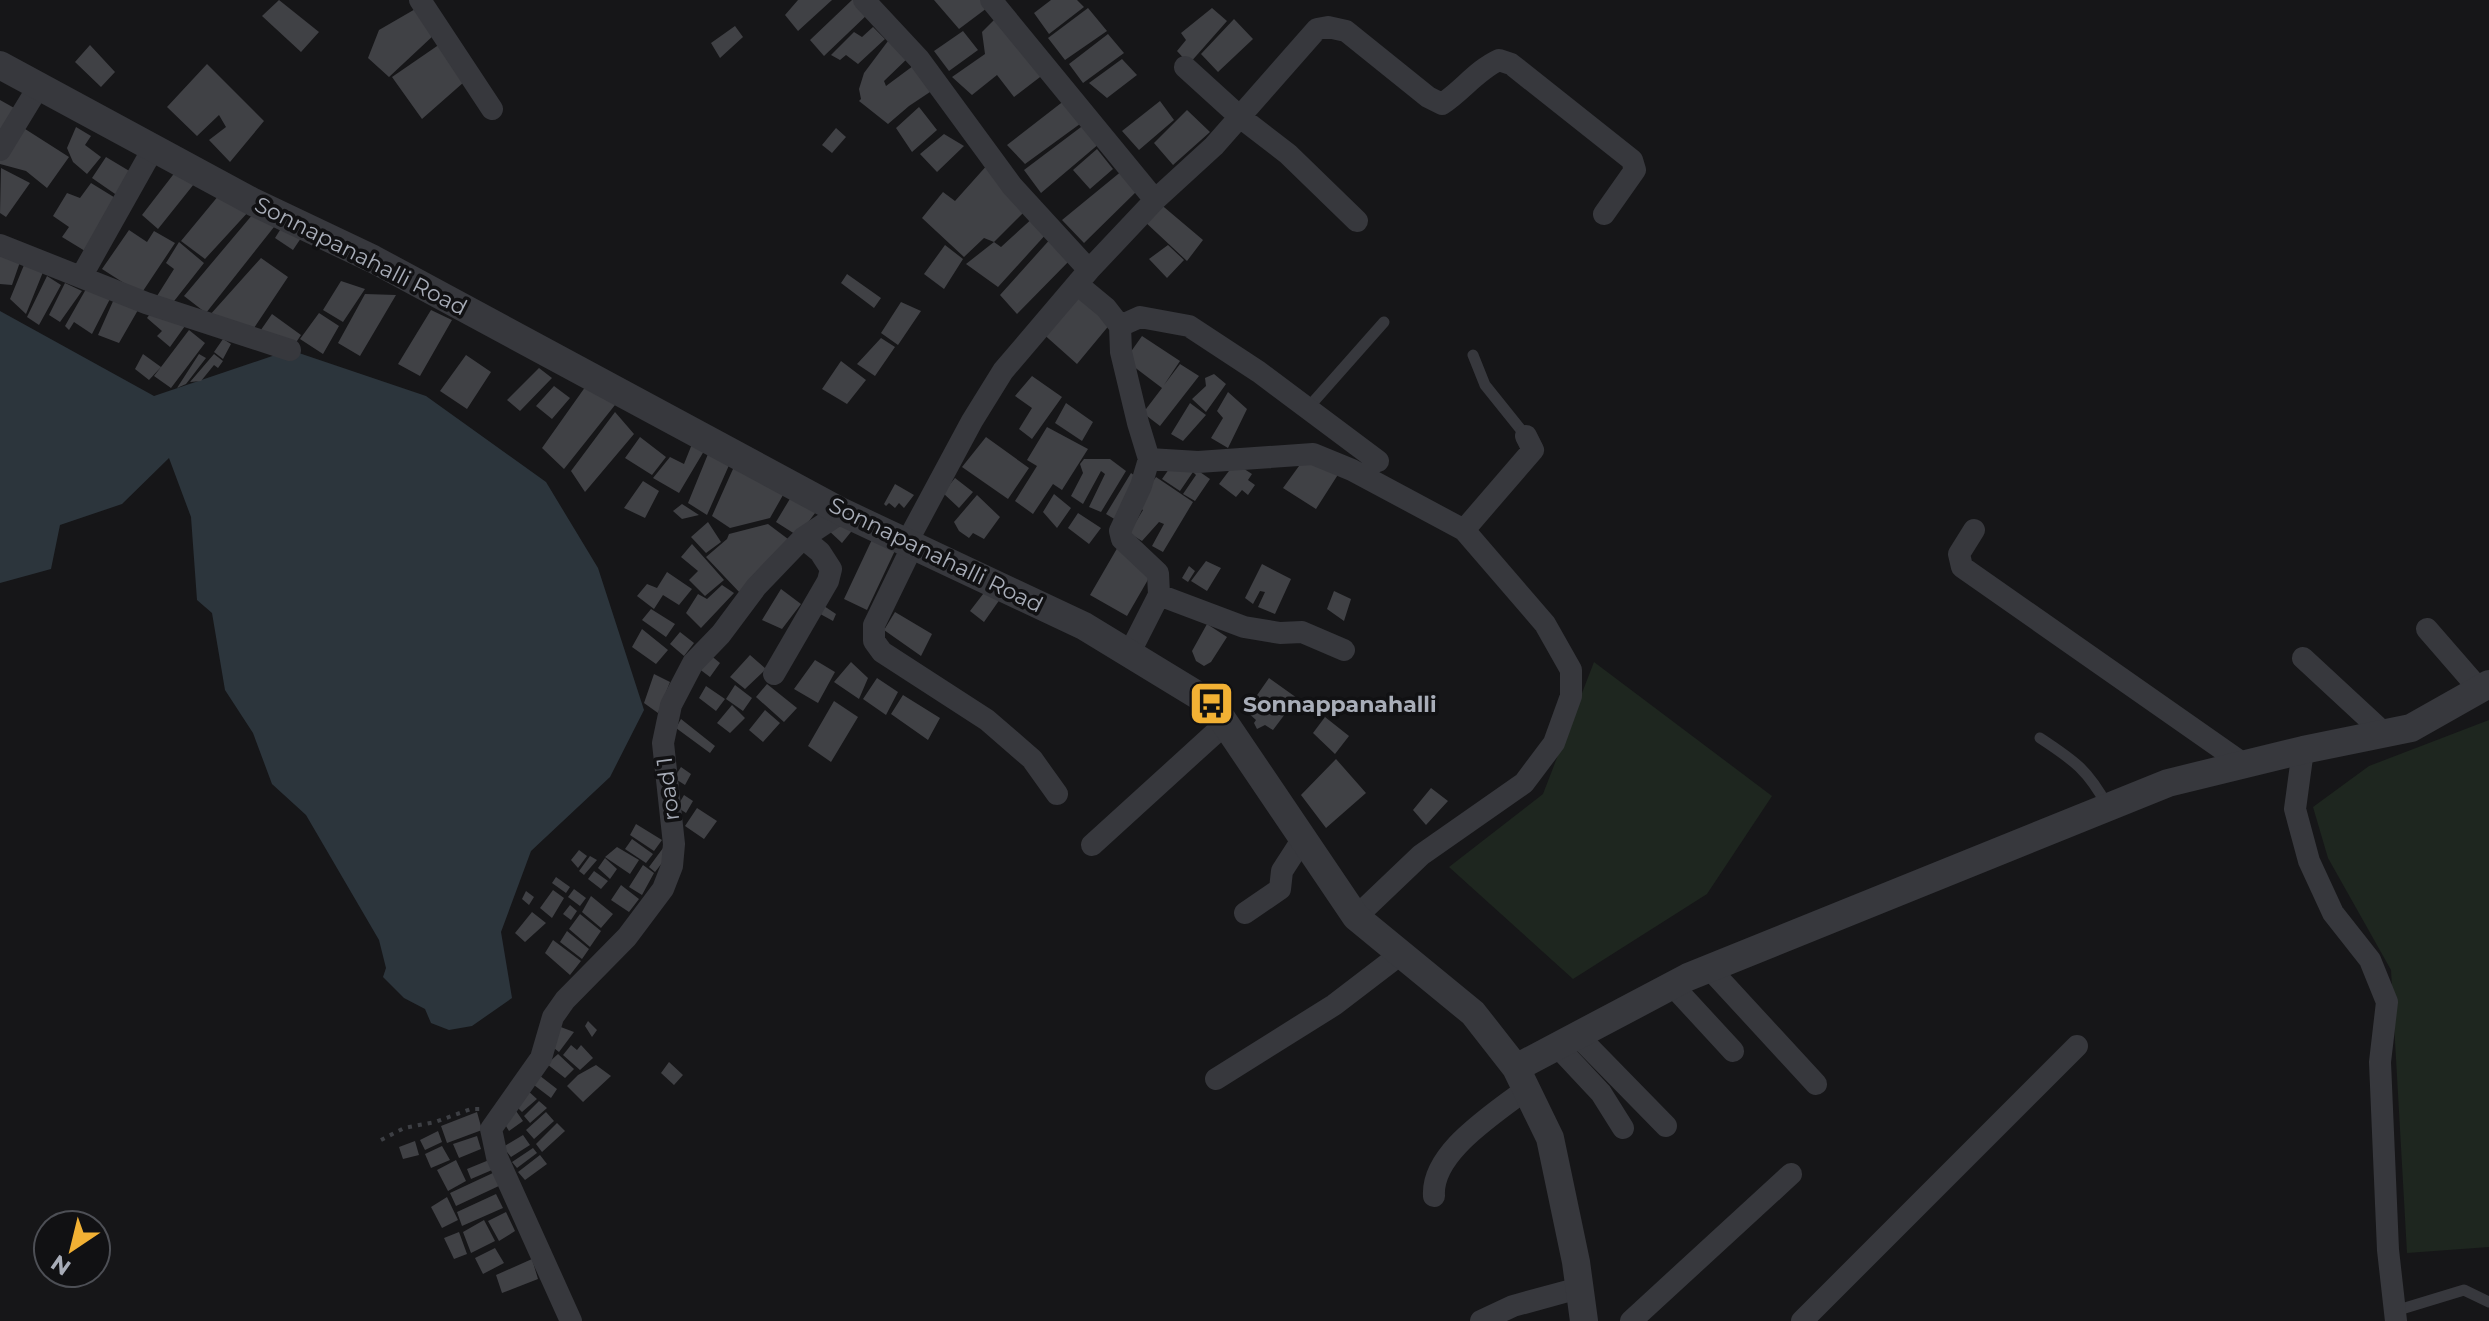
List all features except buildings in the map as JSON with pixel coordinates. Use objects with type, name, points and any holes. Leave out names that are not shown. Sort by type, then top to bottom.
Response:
[{"type":"street","points":[[864,0],[919,59],[1120,326],[1121,352],[1149,459],[1141,486],[1120,531],[1122,539],[1158,573],[1159,595],[1129,654]]},
{"type":"street","points":[[991,0],[1155,200]]},
{"type":"street","points":[[423,1],[492,109]]},
{"type":"street","points":[[1057,794],[1032,759],[987,720],[882,652],[874,641],[874,625],[910,544],[972,421],[1003,371],[1083,277],[1155,200],[1214,146],[1317,29],[1328,27],[1346,31],[1428,97],[1442,104],[1459,93],[1487,66],[1499,60],[1511,64],[1632,160],[1635,170],[1604,214]]},
{"type":"street","name":"Sonnapanahalli Road","points":[[0,65],[253,202],[373,259],[842,512],[1084,626],[1212,704],[1356,917],[1473,1013],[1521,1078],[1550,1138],[1584,1321]]},
{"type":"street","points":[[1185,67],[1240,117],[1288,154],[1357,221]]},
{"type":"street","points":[[0,150],[39,86]]},
{"type":"street","points":[[81,277],[154,147]]},
{"type":"street","points":[[0,245],[146,303],[290,350]]},
{"type":"street","points":[[1120,326],[1140,317],[1189,326],[1259,372],[1378,461]]},
{"type":"street","points":[[1464,530],[1533,450],[1526,436]]},
{"type":"street","points":[[1149,459],[1198,462],[1313,454],[1352,470],[1464,530],[1545,624],[1571,670],[1571,696],[1554,743],[1524,783],[1471,817],[1421,855],[1356,917]]},
{"type":"street","name":"road 1","points":[[571,1321],[497,1157],[491,1129],[541,1058],[553,1017],[565,1000],[627,937],[663,889],[672,866],[674,844],[663,743],[671,705],[693,663],[721,634],[756,587],[803,538],[842,512]]},
{"type":"street","points":[[1974,530],[1959,554],[1962,567],[2245,765]]},
{"type":"street","points":[[774,674],[828,581],[831,569],[820,552],[803,538]]},
{"type":"street","points":[[1159,595],[1244,627],[1280,633],[1302,632],[1344,650]]},
{"type":"street","points":[[1434,1196],[1433,1182],[1452,1150],[1521,1078],[1567,1041],[1673,986],[2168,783],[2411,728],[2484,687],[2427,629]]},
{"type":"street","points":[[2303,658],[2384,733]]},
{"type":"street","points":[[1092,845],[1225,724]]},
{"type":"street","points":[[2303,750],[2295,809],[2309,861],[2333,913],[2370,960],[2387,1002],[2380,1062],[2388,1250],[2396,1316]]},
{"type":"street","points":[[1245,913],[1280,889],[1282,871],[1302,840]]},
{"type":"street","points":[[1216,1079],[1334,1005],[1402,953]]},
{"type":"street","points":[[1710,969],[1816,1084]]},
{"type":"street","points":[[1673,986],[1733,1051]]},
{"type":"street","points":[[1567,1041],[1666,1126]]},
{"type":"street","points":[[1567,1041],[1623,1128]]},
{"type":"street","points":[[1802,1321],[2077,1046]]},
{"type":"street","points":[[1631,1321],[1791,1174]]},
{"type":"street","points":[[1481,1321],[1513,1306],[1579,1288]]},
{"type":"lane","points":[[1306,410],[1384,322]]},
{"type":"lane","points":[[1473,355],[1485,385],[1526,436]]},
{"type":"lane","points":[[2040,738],[2077,762],[2096,783],[2108,808]]},
{"type":"lane","points":[[2396,1316],[2464,1290],[2489,1302]]},
{"type":"path","points":[[381,1140],[404,1128],[435,1122],[471,1109],[505,1110]]},
{"type":"shaded area","points":[[0,311],[154,396],[290,350],[426,396],[546,482],[598,568],[644,710],[610,777],[531,851],[501,932],[512,998],[472,1026],[449,1030],[431,1023],[425,1009],[404,998],[383,977],[386,968],[379,940],[306,815],[272,784],[253,733],[225,690],[212,613],[197,600],[191,517],[169,458],[122,504],[60,525],[51,569],[0,583]]},
{"type":"shaded area","points":[[1594,662],[1772,796],[1707,894],[1573,979],[1449,867],[1543,794]]},
{"type":"shaded area","points":[[2489,720],[2489,1247],[2407,1253],[2391,970],[2328,858],[2313,807],[2369,766]]},
{"type":"place","name":"Sonnappanahalli","points":[[1212,704]]}]
